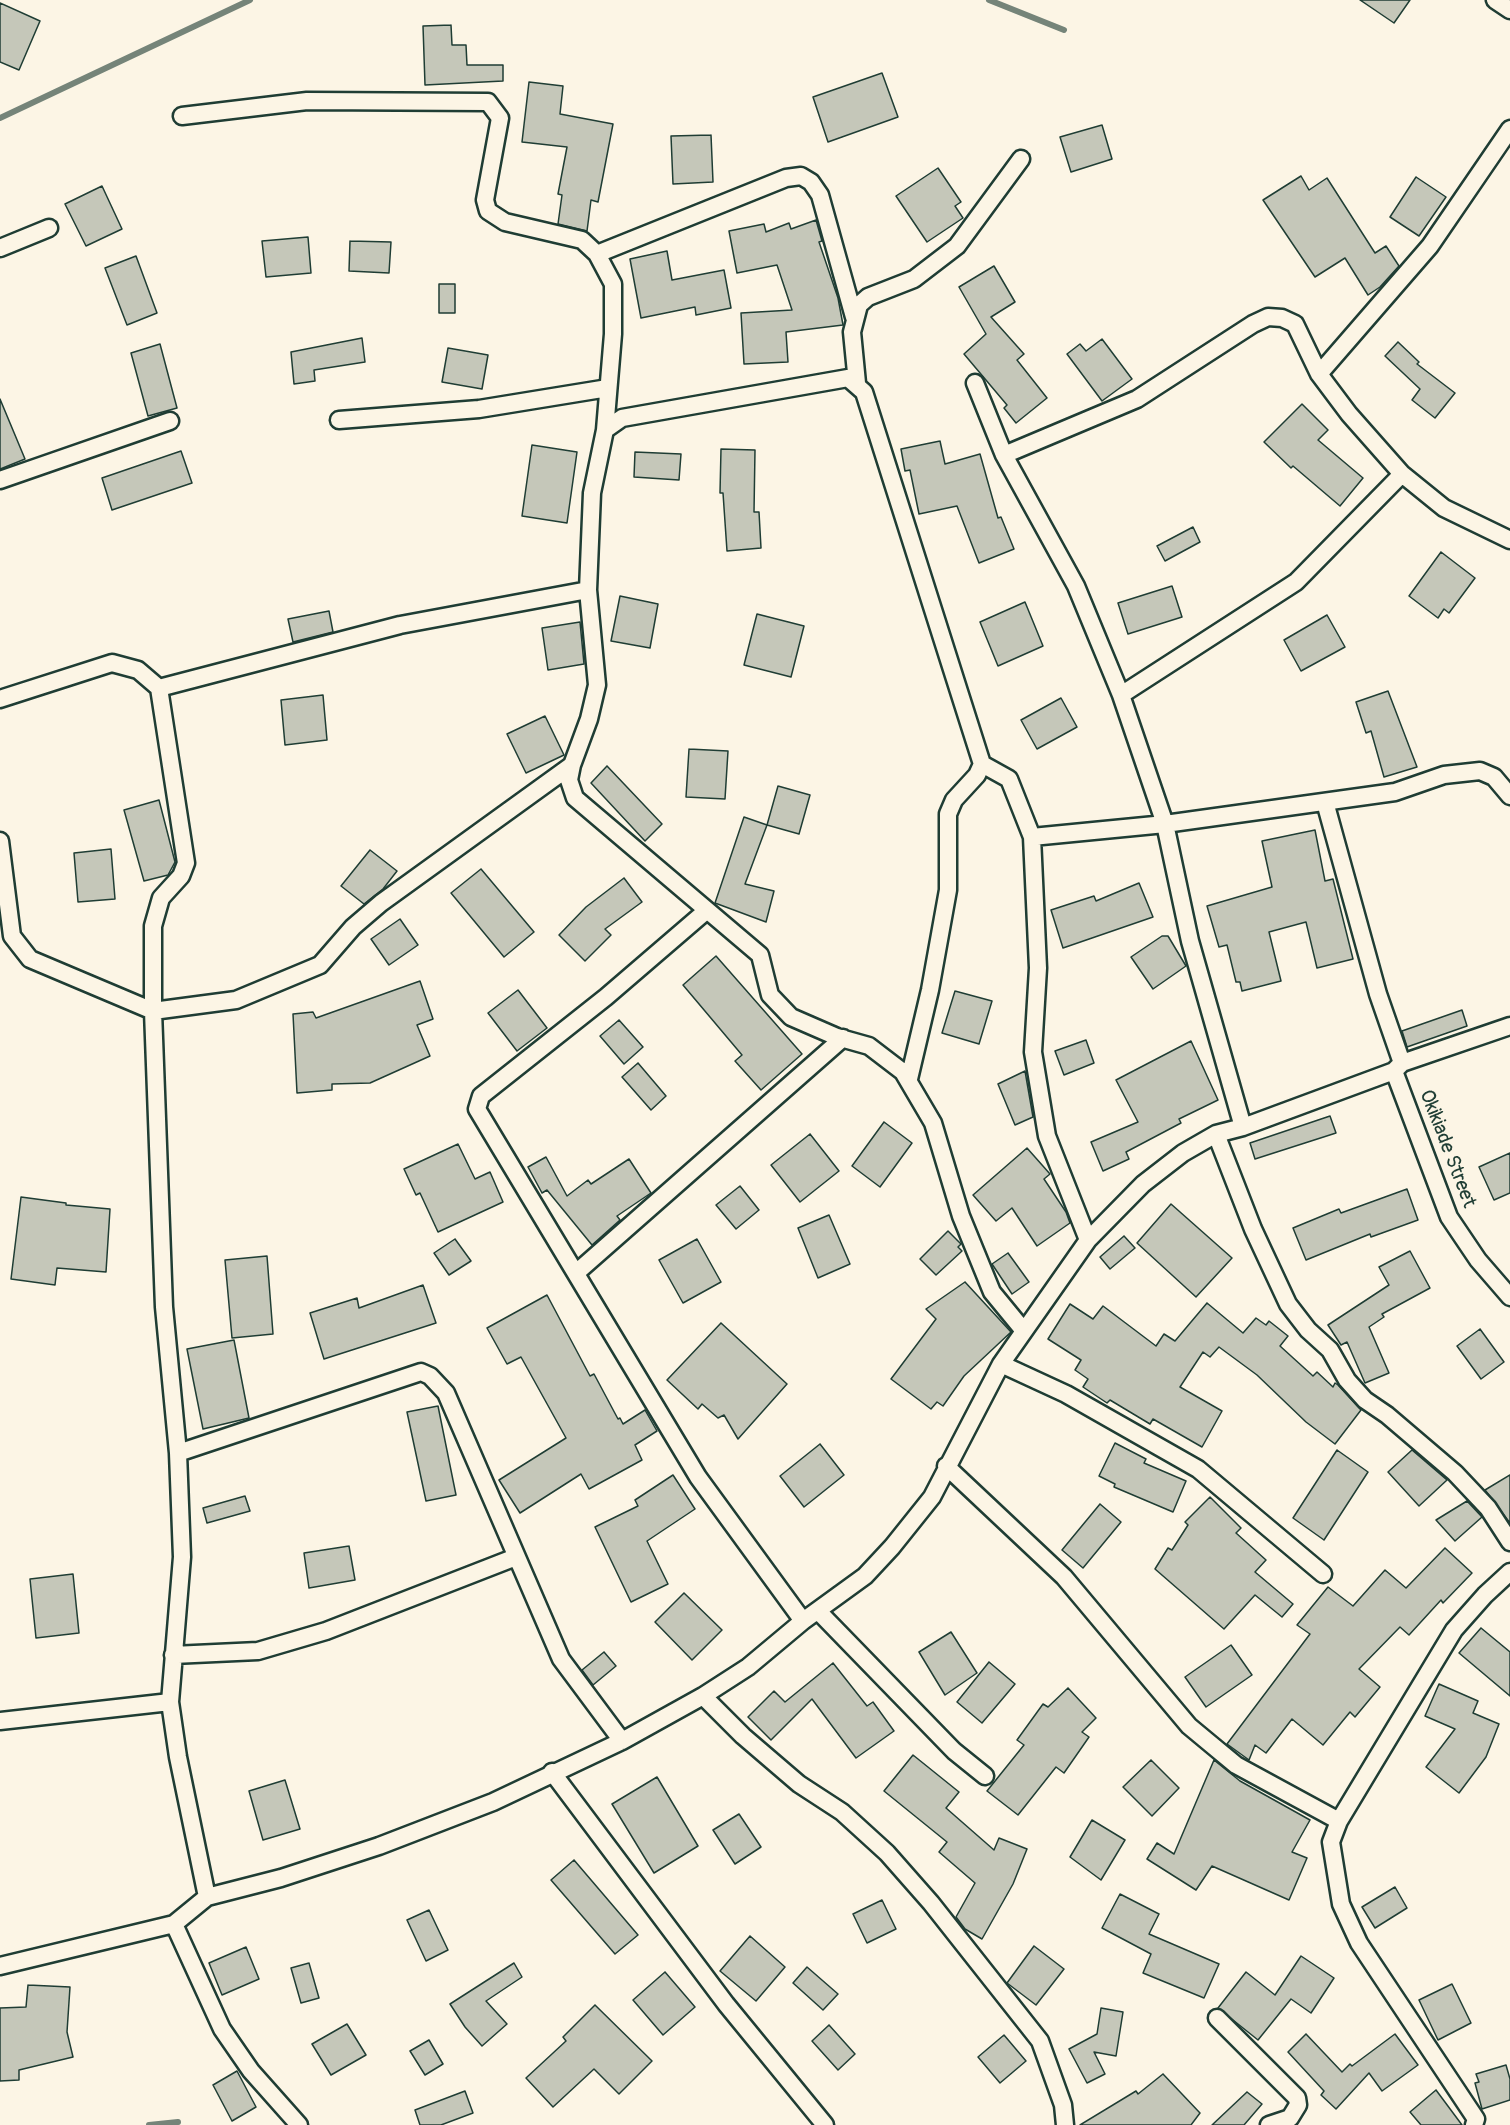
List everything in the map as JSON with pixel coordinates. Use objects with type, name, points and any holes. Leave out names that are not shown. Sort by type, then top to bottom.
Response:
[{"type":"street","points":[[1494,0],[1510,10]]},
{"type":"street","points":[[182,116],[307,101],[488,102],[500,118],[485,200],[488,211],[505,222],[582,240],[597,254],[613,284],[613,334],[604,430],[592,493],[588,590],[597,685],[589,719],[572,765],[569,780],[575,798],[760,956],[770,994],[791,1017],[869,1046],[909,1079],[933,1123],[961,1216],[992,1292],[1024,1331]]},
{"type":"street","points":[[1319,374],[1430,246],[1510,129]]},
{"type":"street","points":[[856,383],[852,332],[854,317],[860,306],[868,297],[914,279],[957,246],[1021,159]]},
{"type":"street","points":[[597,254],[786,178],[801,176],[811,182],[820,195],[854,317]]},
{"type":"street","points":[[0,248],[49,228]]},
{"type":"street","points":[[1004,455],[1137,399],[1268,317],[1282,318],[1295,324],[1319,374],[1349,414],[1402,474],[1444,508],[1510,540]]},
{"type":"street","points":[[604,430],[622,418],[848,378],[864,392],[982,764],[977,775],[954,800],[948,814],[948,890],[930,990],[909,1079]]},
{"type":"street","points":[[975,383],[1004,455],[1076,586],[1121,695],[1165,824],[1190,941],[1243,1127]]},
{"type":"street","points":[[339,420],[479,409],[608,388]]},
{"type":"street","points":[[0,480],[170,421]]},
{"type":"street","points":[[1121,695],[1296,582],[1402,474]]},
{"type":"street","points":[[159,688],[400,625],[588,590]]},
{"type":"street","points":[[0,699],[112,663],[138,670],[159,688],[186,864],[181,876],[161,898],[153,926],[153,1011],[164,1307],[178,1453],[182,1557],[170,1702],[178,1757],[207,1897]]},
{"type":"street","points":[[982,764],[1009,779],[1032,837],[1038,968],[1033,1052],[1047,1136],[1088,1240]]},
{"type":"street","points":[[0,841],[12,936],[30,959],[153,1011],[236,1000],[320,965],[353,927],[381,903],[572,765]]},
{"type":"street","points":[[1032,837],[1165,824],[1395,792],[1444,775],[1480,771],[1494,777],[1510,796]]},
{"type":"street","name":"Okikiade Street","points":[[1324,802],[1398,1067],[1449,1217],[1478,1260],[1510,1297]]},
{"type":"street","points":[[706,911],[606,997],[481,1096],[477,1108],[492,1138],[698,1477],[803,1621]]},
{"type":"street","points":[[0,1966],[174,1924],[207,1897],[281,1878],[379,1846],[493,1802],[622,1741],[703,1696],[748,1667],[803,1621],[865,1576],[892,1547],[932,1497],[946,1466],[1001,1364],[1088,1240],[1143,1184],[1183,1153],[1216,1134],[1243,1127],[1510,1026]]},
{"type":"street","points":[[576,1273],[843,1038]]},
{"type":"street","points":[[1216,1134],[1253,1229],[1288,1304],[1308,1330],[1330,1350],[1347,1380],[1365,1400],[1387,1415],[1455,1473],[1488,1508],[1510,1542]]},
{"type":"street","points":[[1001,1364],[1065,1394],[1198,1469],[1263,1521],[1323,1574]]},
{"type":"street","points":[[178,1453],[421,1372],[430,1376],[446,1393],[561,1659],[622,1741]]},
{"type":"street","points":[[946,1466],[1064,1577],[1189,1726],[1236,1765],[1339,1821]]},
{"type":"street","points":[[173,1655],[258,1651],[326,1631],[516,1557]]},
{"type":"street","points":[[1474,2125],[1476,2119],[1359,1943],[1341,1904],[1331,1842],[1339,1821],[1454,1630],[1485,1595],[1510,1572]]},
{"type":"street","points":[[818,1611],[954,1751],[985,1776]]},
{"type":"street","points":[[703,1696],[743,1736],[799,1784],[842,1812],[887,1853],[931,1903],[1040,2041],[1063,2106],[1065,2125]]},
{"type":"street","points":[[0,1722],[170,1702]]},
{"type":"street","points":[[552,1773],[726,2004],[825,2125]]},
{"type":"street","points":[[174,1924],[222,2029],[251,2071],[299,2125]]},
{"type":"street","points":[[1217,2018],[1297,2098],[1298,2105],[1290,2118],[1269,2125]]},
{"type":"building","points":[[1360,0],[1410,0],[1394,23]]},
{"type":"building","points":[[0,3],[40,21],[19,70],[0,62]]},
{"type":"building","points":[[451,25],[452,45],[466,45],[467,65],[503,65],[503,81],[425,85],[423,26]]},
{"type":"building","points":[[882,73],[898,117],[828,142],[813,97]]},
{"type":"building","points":[[529,82],[563,86],[560,114],[613,124],[598,202],[591,200],[587,231],[558,224],[562,195],[558,194],[567,147],[522,142]]},
{"type":"building","points":[[1102,125],[1112,159],[1071,172],[1060,137]]},
{"type":"building","points":[[711,135],[713,182],[673,184],[671,136]]},
{"type":"building","points":[[938,168],[961,202],[955,206],[963,218],[927,242],[896,196]]},
{"type":"building","points":[[1301,176],[1309,190],[1327,178],[1375,253],[1386,246],[1399,266],[1380,287],[1368,295],[1345,258],[1315,277],[1263,200]]},
{"type":"building","points":[[1416,177],[1446,197],[1419,236],[1390,217]]},
{"type":"building","points":[[102,186],[122,229],[86,246],[65,204]]},
{"type":"building","points":[[816,220],[822,241],[819,242],[838,298],[843,325],[786,332],[788,362],[744,364],[741,313],[792,310],[777,265],[737,273],[729,231],[764,224],[766,232],[789,223],[791,229]]},
{"type":"building","points":[[308,237],[311,273],[266,277],[262,241]]},
{"type":"building","points":[[350,241],[391,242],[389,273],[349,271]]},
{"type":"building","points":[[667,251],[672,280],[724,270],[731,308],[696,315],[695,307],[641,318],[630,259]]},
{"type":"building","points":[[136,256],[157,313],[127,325],[105,268]]},
{"type":"building","points":[[994,266],[1015,302],[991,317],[1024,354],[1017,360],[1047,398],[1016,423],[1004,408],[1007,405],[964,354],[986,334],[959,287]]},
{"type":"building","points":[[439,284],[455,284],[455,313],[439,313]]},
{"type":"building","points":[[362,338],[365,362],[314,370],[315,381],[294,384],[291,352]]},
{"type":"building","points":[[1102,339],[1132,379],[1102,401],[1067,354],[1080,344],[1086,351]]},
{"type":"building","points":[[1398,342],[1419,362],[1417,364],[1455,393],[1435,418],[1412,400],[1420,389],[1385,356]]},
{"type":"building","points":[[160,344],[177,408],[148,416],[131,353]]},
{"type":"building","points":[[448,348],[488,355],[482,389],[442,382]]},
{"type":"building","points":[[0,399],[25,459],[0,469]]},
{"type":"building","points":[[1302,404],[1328,430],[1318,440],[1363,478],[1340,506],[1293,466],[1291,468],[1264,442]]},
{"type":"building","points":[[940,441],[945,464],[980,454],[998,518],[1001,517],[1014,549],[979,563],[957,506],[919,514],[910,470],[905,471],[901,449]]},
{"type":"building","points":[[532,445],[577,452],[567,523],[522,516]]},
{"type":"building","points":[[721,449],[755,450],[754,512],[759,512],[761,548],[727,551],[723,493],[720,493]]},
{"type":"building","points":[[181,451],[192,483],[112,510],[102,478]]},
{"type":"building","points":[[635,452],[681,454],[679,480],[634,477]]},
{"type":"building","points":[[1193,527],[1200,542],[1165,561],[1157,546]]},
{"type":"building","points":[[1441,552],[1475,578],[1449,613],[1444,609],[1438,618],[1409,596]]},
{"type":"building","points":[[1172,586],[1182,617],[1128,634],[1118,603]]},
{"type":"building","points":[[620,596],[658,604],[650,648],[611,641]]},
{"type":"building","points":[[1025,602],[1043,646],[998,666],[980,622]]},
{"type":"building","points":[[329,611],[333,632],[293,642],[288,619]]},
{"type":"building","points":[[757,614],[804,626],[791,677],[744,665]]},
{"type":"building","points":[[1327,615],[1345,647],[1301,671],[1284,640]]},
{"type":"building","points":[[580,622],[584,664],[548,670],[542,628]]},
{"type":"building","points":[[1388,691],[1417,767],[1384,777],[1371,731],[1366,733],[1356,702]]},
{"type":"building","points":[[323,695],[327,740],[285,745],[281,700]]},
{"type":"building","points":[[1061,698],[1077,727],[1037,749],[1021,720]]},
{"type":"building","points":[[545,716],[564,755],[526,773],[507,734]]},
{"type":"building","points":[[689,749],[728,751],[725,799],[686,797]]},
{"type":"building","points":[[607,766],[662,824],[645,841],[591,783]]},
{"type":"building","points":[[778,786],[810,795],[799,834],[767,825]]},
{"type":"building","points":[[159,800],[175,862],[168,875],[144,881],[124,810]]},
{"type":"building","points":[[744,817],[767,825],[745,884],[774,891],[766,922],[715,903]]},
{"type":"building","points":[[1315,830],[1325,881],[1333,879],[1353,959],[1317,968],[1306,922],[1269,932],[1281,981],[1242,991],[1240,982],[1236,982],[1227,945],[1219,947],[1207,906],[1272,887],[1262,841]]},
{"type":"building","points":[[111,849],[115,899],[78,902],[74,853]]},
{"type":"building","points":[[370,850],[397,871],[383,889],[364,904],[341,886]]},
{"type":"building","points":[[481,869],[534,932],[504,957],[451,893]]},
{"type":"building","points":[[624,878],[642,902],[605,929],[611,935],[585,961],[559,935],[586,907]]},
{"type":"building","points":[[1139,883],[1153,917],[1063,948],[1051,910],[1094,896],[1096,901]]},
{"type":"building","points":[[400,919],[418,945],[389,965],[371,939]]},
{"type":"building","points":[[1162,936],[1168,936],[1186,966],[1153,989],[1131,957]]},
{"type":"building","points":[[716,956],[802,1054],[761,1090],[735,1061],[742,1055],[683,985]]},
{"type":"building","points":[[420,981],[433,1019],[417,1025],[430,1056],[370,1083],[332,1084],[332,1090],[297,1093],[293,1014],[313,1012],[316,1018]]},
{"type":"building","points":[[518,990],[547,1028],[517,1051],[488,1013]]},
{"type":"building","points":[[955,991],[992,1001],[979,1044],[942,1033]]},
{"type":"building","points":[[1462,1010],[1467,1026],[1407,1047],[1402,1031]]},
{"type":"building","points":[[619,1020],[643,1047],[624,1064],[600,1036]]},
{"type":"building","points":[[1086,1040],[1094,1063],[1064,1075],[1055,1051]]},
{"type":"building","points":[[1191,1041],[1218,1100],[1179,1119],[1181,1123],[1126,1152],[1129,1159],[1103,1171],[1091,1142],[1138,1122],[1116,1080]]},
{"type":"building","points":[[638,1063],[666,1096],[651,1110],[622,1077]]},
{"type":"building","points":[[1025,1071],[1033,1117],[1015,1125],[998,1084]]},
{"type":"building","points":[[1330,1116],[1336,1133],[1255,1159],[1250,1143]]},
{"type":"building","points":[[884,1122],[912,1143],[880,1187],[852,1166]]},
{"type":"building","points":[[810,1134],[839,1171],[800,1202],[771,1165]]},
{"type":"building","points":[[458,1144],[475,1179],[490,1172],[503,1202],[438,1232],[420,1193],[416,1195],[404,1169]]},
{"type":"building","points":[[1027,1148],[1050,1174],[1044,1179],[1066,1212],[1070,1223],[1037,1246],[1012,1208],[996,1221],[973,1195]]},
{"type":"building","points":[[1510,1153],[1510,1193],[1494,1200],[1479,1167]]},
{"type":"building","points":[[546,1157],[567,1196],[588,1180],[591,1184],[629,1159],[651,1193],[617,1216],[620,1220],[592,1245],[547,1190],[542,1193],[528,1167]]},
{"type":"building","points":[[740,1186],[759,1210],[736,1229],[716,1205]]},
{"type":"building","points":[[1407,1189],[1418,1220],[1371,1237],[1370,1234],[1306,1260],[1293,1228],[1339,1209],[1341,1213]]},
{"type":"building","points":[[21,1197],[66,1203],[66,1205],[110,1209],[106,1272],[57,1268],[55,1285],[11,1279]]},
{"type":"building","points":[[1171,1204],[1232,1258],[1196,1297],[1137,1243]]},
{"type":"building","points":[[829,1215],[850,1264],[818,1278],[798,1228]]},
{"type":"building","points":[[948,1231],[961,1244],[958,1247],[962,1251],[936,1275],[920,1259]]},
{"type":"building","points":[[1124,1236],[1135,1248],[1110,1269],[1100,1257]]},
{"type":"building","points":[[455,1239],[471,1261],[449,1275],[434,1253]]},
{"type":"building","points":[[697,1239],[721,1282],[683,1303],[659,1260]]},
{"type":"building","points":[[1410,1251],[1430,1288],[1382,1314],[1384,1317],[1369,1327],[1389,1373],[1365,1383],[1347,1342],[1341,1345],[1328,1325],[1389,1285],[1379,1267]]},
{"type":"building","points":[[1008,1253],[1029,1282],[1012,1294],[992,1264]]},
{"type":"building","points":[[267,1256],[273,1334],[232,1338],[225,1260]]},
{"type":"building","points":[[965,1282],[1011,1332],[964,1376],[943,1406],[937,1402],[931,1409],[891,1379],[936,1319],[926,1309]]},
{"type":"building","points":[[423,1285],[436,1323],[324,1359],[310,1313],[357,1298],[359,1308]]},
{"type":"building","points":[[547,1295],[590,1376],[594,1374],[618,1419],[620,1418],[623,1424],[645,1410],[657,1431],[635,1445],[642,1460],[589,1489],[581,1474],[520,1513],[499,1480],[566,1438],[521,1357],[507,1364],[487,1328]]},
{"type":"building","points":[[1207,1303],[1243,1333],[1256,1318],[1266,1325],[1269,1321],[1288,1336],[1280,1346],[1313,1376],[1317,1372],[1333,1387],[1335,1383],[1338,1385],[1361,1410],[1335,1444],[1306,1422],[1257,1375],[1219,1347],[1210,1357],[1203,1352],[1180,1387],[1222,1411],[1202,1447],[1153,1419],[1150,1424],[1110,1400],[1107,1403],[1083,1387],[1088,1379],[1075,1370],[1081,1360],[1048,1339],[1070,1304],[1093,1319],[1103,1306],[1156,1346],[1164,1334],[1175,1341]]},
{"type":"building","points":[[721,1323],[787,1384],[738,1439],[724,1415],[718,1418],[702,1404],[698,1409],[667,1380]]},
{"type":"building","points":[[1480,1329],[1504,1362],[1481,1379],[1457,1346]]},
{"type":"building","points":[[234,1340],[249,1418],[203,1429],[187,1349]]},
{"type":"building","points":[[438,1406],[456,1495],[426,1501],[407,1412]]},
{"type":"building","points":[[1115,1443],[1146,1459],[1144,1463],[1186,1481],[1173,1512],[1114,1487],[1115,1484],[1099,1476]]},
{"type":"building","points":[[820,1444],[844,1475],[804,1507],[780,1476]]},
{"type":"building","points":[[1337,1450],[1368,1472],[1324,1540],[1293,1518]]},
{"type":"building","points":[[1412,1450],[1447,1480],[1419,1506],[1388,1472]]},
{"type":"building","points":[[673,1475],[695,1509],[647,1541],[668,1584],[631,1602],[595,1527],[638,1506],[635,1500]]},
{"type":"building","points":[[1510,1475],[1510,1523],[1485,1490]]},
{"type":"building","points":[[245,1496],[250,1511],[207,1523],[203,1508]]},
{"type":"building","points":[[1210,1497],[1241,1528],[1236,1533],[1266,1560],[1255,1572],[1293,1604],[1282,1617],[1255,1595],[1224,1629],[1155,1569],[1168,1548],[1172,1550],[1188,1525],[1185,1522]]},
{"type":"building","points":[[1467,1501],[1482,1517],[1455,1541],[1436,1520]]},
{"type":"building","points":[[1100,1504],[1121,1522],[1083,1568],[1062,1550]]},
{"type":"building","points":[[349,1546],[355,1580],[309,1588],[304,1553]]},
{"type":"building","points":[[1445,1548],[1472,1573],[1443,1603],[1441,1600],[1409,1635],[1400,1627],[1359,1669],[1380,1687],[1355,1717],[1350,1712],[1323,1745],[1292,1719],[1266,1753],[1255,1745],[1249,1760],[1227,1744],[1310,1634],[1297,1625],[1328,1587],[1353,1606],[1385,1570],[1406,1588]]},
{"type":"building","points":[[73,1574],[79,1633],[36,1638],[30,1579]]},
{"type":"building","points":[[684,1593],[722,1630],[692,1660],[655,1622]]},
{"type":"building","points":[[1481,1628],[1510,1652],[1510,1696],[1459,1653]]},
{"type":"building","points":[[951,1632],[977,1673],[945,1695],[919,1652]]},
{"type":"building","points":[[1231,1645],[1252,1675],[1206,1707],[1185,1677]]},
{"type":"building","points":[[604,1652],[616,1666],[593,1685],[582,1670]]},
{"type":"building","points":[[989,1662],[1015,1684],[982,1723],[957,1702]]},
{"type":"building","points":[[833,1663],[867,1706],[873,1702],[894,1731],[856,1758],[812,1699],[771,1740],[748,1717],[774,1691],[785,1702]]},
{"type":"building","points":[[1439,1684],[1478,1701],[1473,1713],[1499,1724],[1486,1757],[1459,1793],[1426,1767],[1455,1729],[1425,1716]]},
{"type":"building","points":[[1068,1688],[1096,1718],[1082,1732],[1089,1737],[1064,1773],[1056,1767],[1018,1815],[987,1791],[1024,1745],[1017,1740],[1043,1704],[1048,1707]]},
{"type":"building","points":[[913,1755],[959,1792],[946,1808],[994,1850],[999,1838],[1027,1849],[1013,1884],[982,1939],[965,1929],[956,1917],[975,1883],[939,1852],[947,1842],[884,1791]]},
{"type":"building","points":[[1151,1760],[1179,1788],[1152,1816],[1123,1787]]},
{"type":"building","points":[[1214,1760],[1240,1781],[1310,1820],[1292,1852],[1307,1858],[1289,1900],[1212,1866],[1196,1890],[1147,1859],[1157,1843],[1174,1854]]},
{"type":"building","points":[[657,1777],[698,1846],[654,1873],[612,1804]]},
{"type":"building","points":[[285,1780],[300,1829],[263,1840],[249,1791]]},
{"type":"building","points":[[739,1814],[761,1847],[735,1864],[713,1830]]},
{"type":"building","points":[[1092,1820],[1125,1840],[1101,1880],[1070,1857]]},
{"type":"building","points":[[574,1860],[638,1935],[615,1954],[551,1880]]},
{"type":"building","points":[[1395,1887],[1407,1908],[1375,1928],[1362,1907]]},
{"type":"building","points":[[1120,1894],[1159,1914],[1149,1934],[1219,1964],[1204,1998],[1143,1973],[1151,1954],[1102,1928]]},
{"type":"building","points":[[882,1900],[896,1929],[867,1943],[853,1914]]},
{"type":"building","points":[[429,1910],[448,1950],[426,1961],[407,1920]]},
{"type":"building","points":[[750,1936],[785,1967],[756,2001],[720,1971]]},
{"type":"building","points":[[1034,1946],[1064,1969],[1036,2005],[1007,1983]]},
{"type":"building","points":[[246,1947],[259,1979],[222,1995],[209,1963]]},
{"type":"building","points":[[1301,1956],[1334,1978],[1311,2013],[1291,1999],[1258,2040],[1218,2008],[1246,1972],[1275,1995]]},
{"type":"building","points":[[309,1963],[319,1998],[301,2003],[291,1968]]},
{"type":"building","points":[[514,1963],[522,1977],[486,2001],[507,2024],[482,2046],[465,2027],[450,2004]]},
{"type":"building","points":[[807,1967],[838,1994],[823,2010],[793,1983]]},
{"type":"building","points":[[665,1972],[695,2007],[663,2035],[633,2000]]},
{"type":"building","points":[[1452,1984],[1471,2023],[1438,2040],[1419,2000]]},
{"type":"building","points":[[28,1985],[70,1987],[67,2032],[73,2057],[19,2070],[19,2080],[0,2081],[0,2008],[26,2007]]},
{"type":"building","points":[[595,2005],[652,2061],[619,2094],[594,2069],[553,2107],[526,2078],[566,2041],[563,2037]]},
{"type":"building","points":[[1101,2008],[1123,2012],[1116,2056],[1094,2052],[1105,2074],[1087,2083],[1069,2049],[1097,2034]]},
{"type":"building","points":[[347,2024],[366,2055],[331,2075],[312,2044]]},
{"type":"building","points":[[829,2025],[855,2054],[838,2070],[812,2041]]},
{"type":"building","points":[[1306,2034],[1342,2072],[1350,2064],[1352,2066],[1395,2034],[1418,2065],[1382,2091],[1369,2073],[1336,2109],[1321,2095],[1324,2091],[1288,2052]]},
{"type":"building","points":[[1004,2035],[1026,2061],[1000,2083],[978,2057]]},
{"type":"building","points":[[429,2040],[443,2064],[425,2075],[410,2051]]},
{"type":"building","points":[[1506,2065],[1510,2079],[1510,2100],[1482,2109],[1475,2083],[1479,2082],[1476,2074]]},
{"type":"building","points":[[237,2071],[256,2107],[232,2121],[213,2085]]},
{"type":"building","points":[[1163,2074],[1200,2113],[1191,2125],[1080,2125],[1136,2091],[1138,2094]]},
{"type":"building","points":[[1436,2090],[1462,2125],[1421,2125],[1410,2112]]},
{"type":"building","points":[[465,2091],[473,2113],[441,2125],[420,2125],[415,2110]]},
{"type":"building","points":[[1247,2092],[1262,2104],[1244,2125],[1212,2125]]},
{"type":"waterway","points":[[0,118],[250,0]]},
{"type":"waterway","points":[[989,0],[1064,30]]},
{"type":"waterway","points":[[149,2125],[178,2122]]}]
